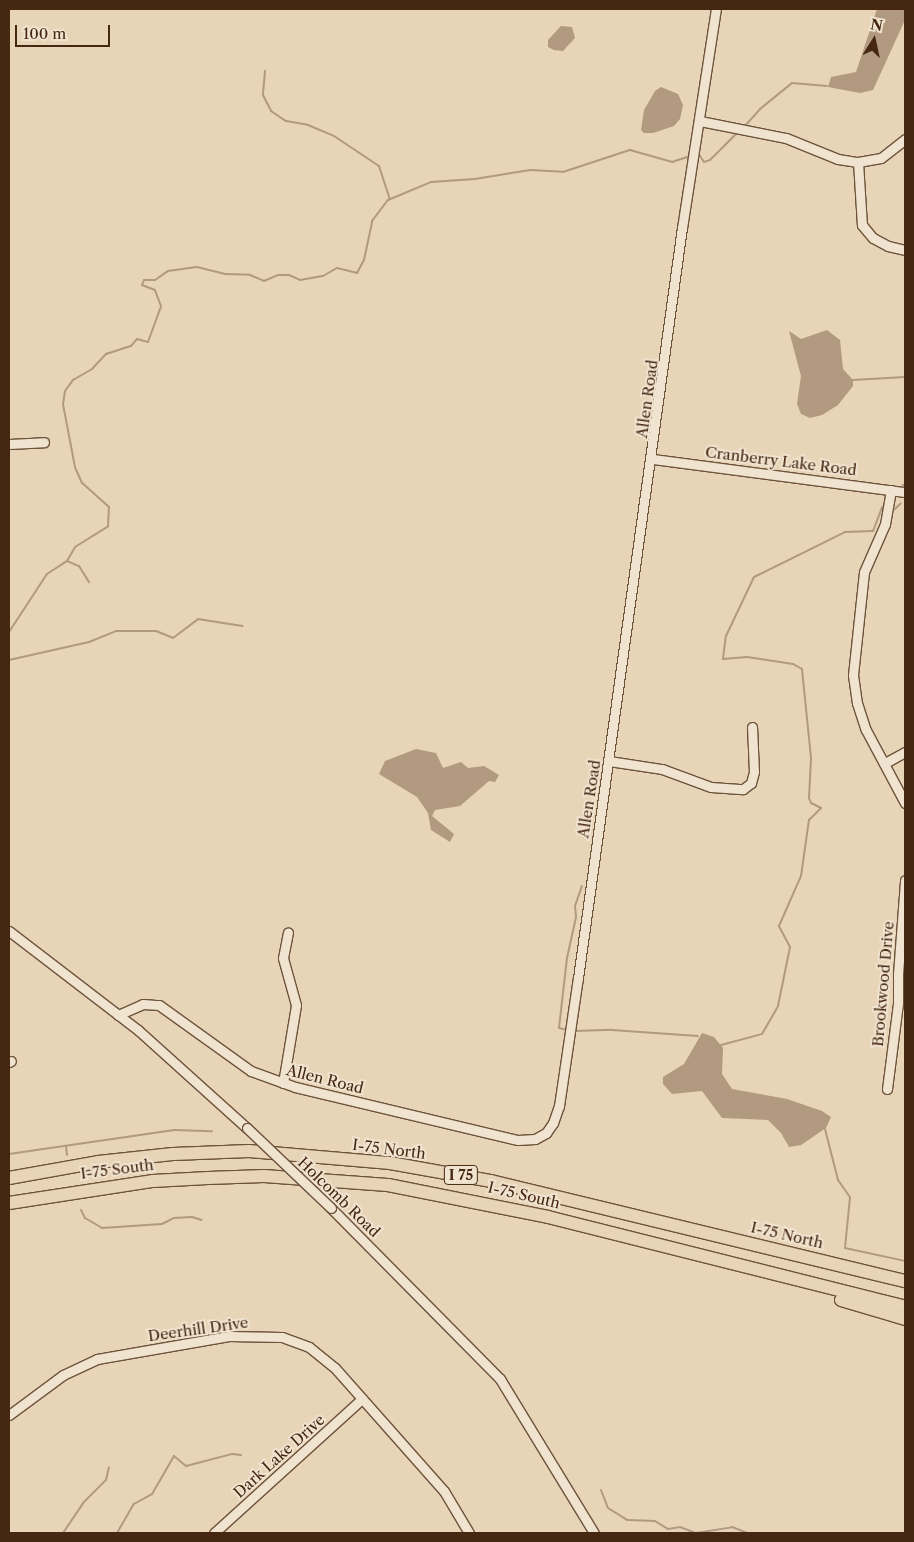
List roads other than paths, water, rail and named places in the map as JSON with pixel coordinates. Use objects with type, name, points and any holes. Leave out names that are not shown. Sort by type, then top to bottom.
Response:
[{"type":"highway","name":"I-75 North","points":[[9,1178],[89,1164],[173,1154],[249,1151],[390,1163],[491,1181],[905,1281]]},
{"type":"highway","name":"I-75 South","points":[[9,1203],[153,1181],[264,1176],[342,1180],[452,1195],[905,1307]]},
{"type":"highway","points":[[734,1266],[905,1319]]},
{"type":"highway","points":[[847,1266],[905,1274]]},
{"type":"street","name":"Allen Road","points":[[118,1015],[143,1004],[160,1005],[233,1060],[283,1083],[518,1140],[535,1139],[546,1133],[559,1106],[716,9]]},
{"type":"street","points":[[700,121],[786,138],[838,159],[858,162],[881,158],[905,139]]},
{"type":"street","points":[[858,162],[862,225],[873,238],[888,246],[905,250]]},
{"type":"street","points":[[9,444],[44,442]]},
{"type":"street","name":"Cranberry Lake Road","points":[[652,459],[905,492]]},
{"type":"street","points":[[891,490],[885,524],[864,572],[853,660],[857,702],[866,730],[905,803]]},
{"type":"street","points":[[609,761],[662,769],[711,787],[743,789],[750,783],[754,772],[756,749],[752,727]]},
{"type":"street","points":[[885,764],[905,752]]},
{"type":"street","name":"Brookwood Drive","points":[[887,1089],[898,1003],[898,974],[905,880]]},
{"type":"street","name":"Holcomb Road","points":[[9,931],[118,1015],[198,1082],[331,1208],[500,1379],[593,1531]]},
{"type":"street","points":[[283,1083],[296,1005],[283,958],[288,932]]},
{"type":"street","name":"Deerhill Drive","points":[[9,1415],[63,1374],[97,1359],[229,1336],[253,1334],[282,1337],[309,1347],[335,1368],[444,1490],[469,1533]]},
{"type":"street","name":"Dark Lake Drive","points":[[214,1533],[362,1399]]},
{"type":"street","points":[[582,1533],[593,1531]]},
{"type":"waterway","points":[[265,71],[263,95],[271,111],[286,121],[308,125],[334,136],[379,166],[390,199]]},
{"type":"waterway","points":[[744,127],[760,109],[792,83],[827,86]]},
{"type":"waterway","points":[[696,156],[700,156],[704,162],[710,160],[738,132]]},
{"type":"waterway","points":[[9,632],[47,574],[67,561],[75,547],[108,526],[109,507],[82,483],[75,467],[63,404],[65,391],[73,380],[92,369],[106,354],[131,346],[137,339],[148,342],[161,306],[155,290],[142,285],[144,280],[155,280],[168,271],[197,267],[226,274],[250,275],[264,281],[278,275],[289,275],[300,280],[323,276],[337,268],[357,273],[364,260],[372,221],[388,200],[431,182],[475,179],[530,170],[563,172],[630,150],[672,162],[691,156]]},
{"type":"waterway","points":[[853,380],[905,377]]},
{"type":"waterway","points":[[895,509],[901,503]]},
{"type":"waterway","points":[[721,1045],[762,1034],[778,1006],[790,947],[779,926],[801,876],[809,820],[821,808],[811,803],[809,798],[811,758],[802,669],[793,664],[747,657],[723,659],[726,636],[754,577],[845,532],[873,531],[882,507]]},
{"type":"waterway","points":[[67,561],[79,566],[89,582]]},
{"type":"waterway","points":[[9,660],[89,642],[116,631],[156,631],[173,638],[198,619],[242,626]]},
{"type":"waterway","points":[[567,1030],[559,1028],[567,958],[576,917],[575,906],[582,886]]},
{"type":"waterway","points":[[574,1031],[612,1030],[698,1036]]},
{"type":"waterway","points":[[825,1129],[838,1180],[850,1197],[845,1248],[905,1261]]},
{"type":"waterway","points":[[9,1154],[174,1130],[212,1131]]},
{"type":"waterway","points":[[66,1146],[67,1155]]},
{"type":"waterway","points":[[81,1210],[85,1218],[102,1228],[162,1224],[174,1218],[192,1217],[202,1220]]},
{"type":"waterway","points":[[117,1533],[134,1504],[152,1494],[174,1456],[186,1466],[232,1454],[241,1455]]},
{"type":"waterway","points":[[63,1533],[83,1503],[106,1480],[109,1467]]},
{"type":"waterway","points":[[601,1490],[608,1508],[627,1520],[655,1521],[668,1529],[680,1527],[696,1533],[732,1527],[748,1533]]}]
